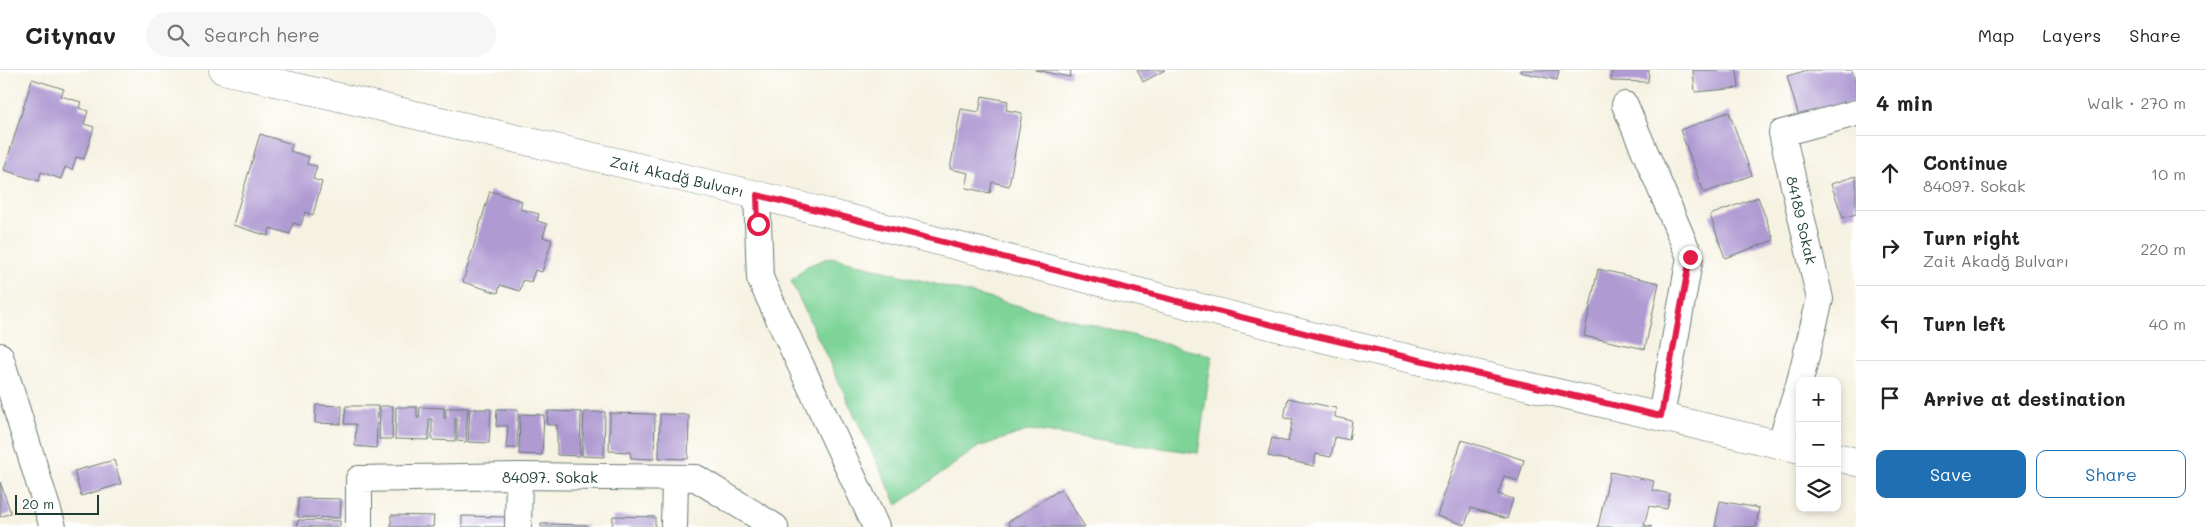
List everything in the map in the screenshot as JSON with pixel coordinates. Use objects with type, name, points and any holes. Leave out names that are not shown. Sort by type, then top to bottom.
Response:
[{"type":"street","name":"Zait Akadğ Bulvarı","points":[[223,70],[757,195],[1316,336],[1790,447]]},
{"type":"street","points":[[1625,106],[1690,257],[1661,416]]},
{"type":"street","name":"84189 Sokak","points":[[1801,377],[1820,299],[1782,134],[1856,112]]},
{"type":"street","points":[[757,195],[760,278],[876,527]]},
{"type":"street","points":[[0,356],[52,527]]},
{"type":"street","name":"84189 Sokak","points":[[1790,447],[1796,407]]},
{"type":"street","points":[[1841,458],[1856,462]]},
{"type":"street","points":[[518,527],[519,476]]},
{"type":"street","name":"84097. Sokak","points":[[359,527],[359,479],[519,476],[696,478],[775,527]]},
{"type":"street","points":[[674,527],[675,478]]},
{"type":"green space","points":[[831,257],[1212,356],[1198,453],[1030,430],[978,447],[897,505],[791,281],[807,266]]},
{"type":"building","points":[[1035,70],[1071,70],[1070,77]]},
{"type":"building","points":[[1137,70],[1165,70],[1143,82]]},
{"type":"building","points":[[1520,70],[1559,70],[1557,80],[1520,72]]},
{"type":"building","points":[[1612,70],[1649,70],[1648,82],[1611,81]]},
{"type":"building","points":[[1693,70],[1737,70],[1739,88],[1695,92]]},
{"type":"building","points":[[1808,70],[1852,70],[1856,85],[1856,101],[1799,117],[1787,76]]},
{"type":"building","points":[[32,79],[64,89],[61,96],[81,102],[79,108],[88,111],[84,124],[94,127],[84,159],[76,157],[72,170],[65,167],[61,179],[41,172],[39,181],[4,170]]},
{"type":"building","points":[[982,96],[1008,101],[1006,110],[1022,113],[1009,186],[992,182],[990,193],[966,188],[969,173],[950,169],[961,109],[979,112]]},
{"type":"building","points":[[1729,112],[1752,175],[1704,193],[1680,130]]},
{"type":"building","points":[[260,134],[292,144],[290,151],[309,157],[307,164],[317,166],[313,179],[322,182],[313,215],[305,212],[301,225],[293,223],[290,234],[270,228],[268,236],[233,225]]},
{"type":"building","points":[[1856,176],[1856,214],[1843,218],[1831,184]]},
{"type":"building","points":[[490,191],[522,201],[520,209],[539,214],[537,221],[547,224],[543,237],[552,240],[542,272],[535,270],[531,282],[523,280],[520,291],[500,285],[498,293],[463,282]]},
{"type":"building","points":[[1758,197],[1774,240],[1725,258],[1710,215]]},
{"type":"building","points":[[1598,269],[1659,283],[1645,349],[1584,336]]},
{"type":"building","points":[[1288,398],[1336,408],[1335,417],[1352,421],[1349,440],[1335,437],[1331,457],[1316,454],[1314,466],[1268,456],[1272,438],[1288,442],[1293,419],[1284,418]]},
{"type":"building","points":[[316,405],[342,406],[341,424],[315,423]]},
{"type":"building","points":[[346,406],[378,406],[376,448],[355,446],[356,424],[344,424]]},
{"type":"building","points":[[380,406],[393,406],[392,439],[379,439]]},
{"type":"building","points":[[396,407],[417,407],[417,418],[419,418],[420,407],[444,408],[444,418],[446,418],[446,408],[468,408],[466,442],[457,441],[457,418],[455,418],[455,441],[432,440],[432,419],[429,419],[429,440],[395,439]]},
{"type":"building","points":[[470,409],[491,409],[489,443],[468,442]]},
{"type":"building","points":[[497,409],[518,409],[517,448],[506,448],[508,426],[496,426]]},
{"type":"building","points":[[548,411],[581,412],[580,456],[557,455],[557,425],[547,425]]},
{"type":"building","points":[[584,412],[605,412],[604,457],[582,456]]},
{"type":"building","points":[[610,413],[655,414],[654,459],[631,458],[630,452],[609,451]]},
{"type":"building","points":[[520,414],[544,415],[542,455],[519,454]]},
{"type":"building","points":[[660,414],[689,415],[688,459],[659,458]]},
{"type":"building","points":[[1462,440],[1524,460],[1518,481],[1504,476],[1498,494],[1513,499],[1507,519],[1471,508],[1465,525],[1437,516]]},
{"type":"building","points":[[114,460],[121,484],[81,496],[74,471]]},
{"type":"building","points":[[1610,472],[1654,481],[1652,490],[1670,494],[1667,509],[1649,506],[1644,525],[1652,527],[1598,527]]},
{"type":"building","points":[[0,482],[11,513],[0,517]]},
{"type":"building","points":[[1061,489],[1085,527],[1011,527],[1008,522]]},
{"type":"building","points":[[298,498],[341,499],[340,518],[298,517]]},
{"type":"building","points":[[1720,501],[1759,508],[1756,527],[1715,527]]},
{"type":"building","points":[[391,515],[434,516],[433,527],[391,527]]},
{"type":"building","points":[[462,516],[505,517],[505,527],[462,527]]},
{"type":"building","points":[[613,516],[655,517],[655,527],[612,527]]},
{"type":"building","points":[[298,520],[340,521],[340,527],[297,527]]},
{"type":"building","points":[[541,524],[587,525],[587,527],[541,527]]},
{"type":"route","points":[[758,224],[757,195],[1316,336],[1661,416],[1690,257]]}]
